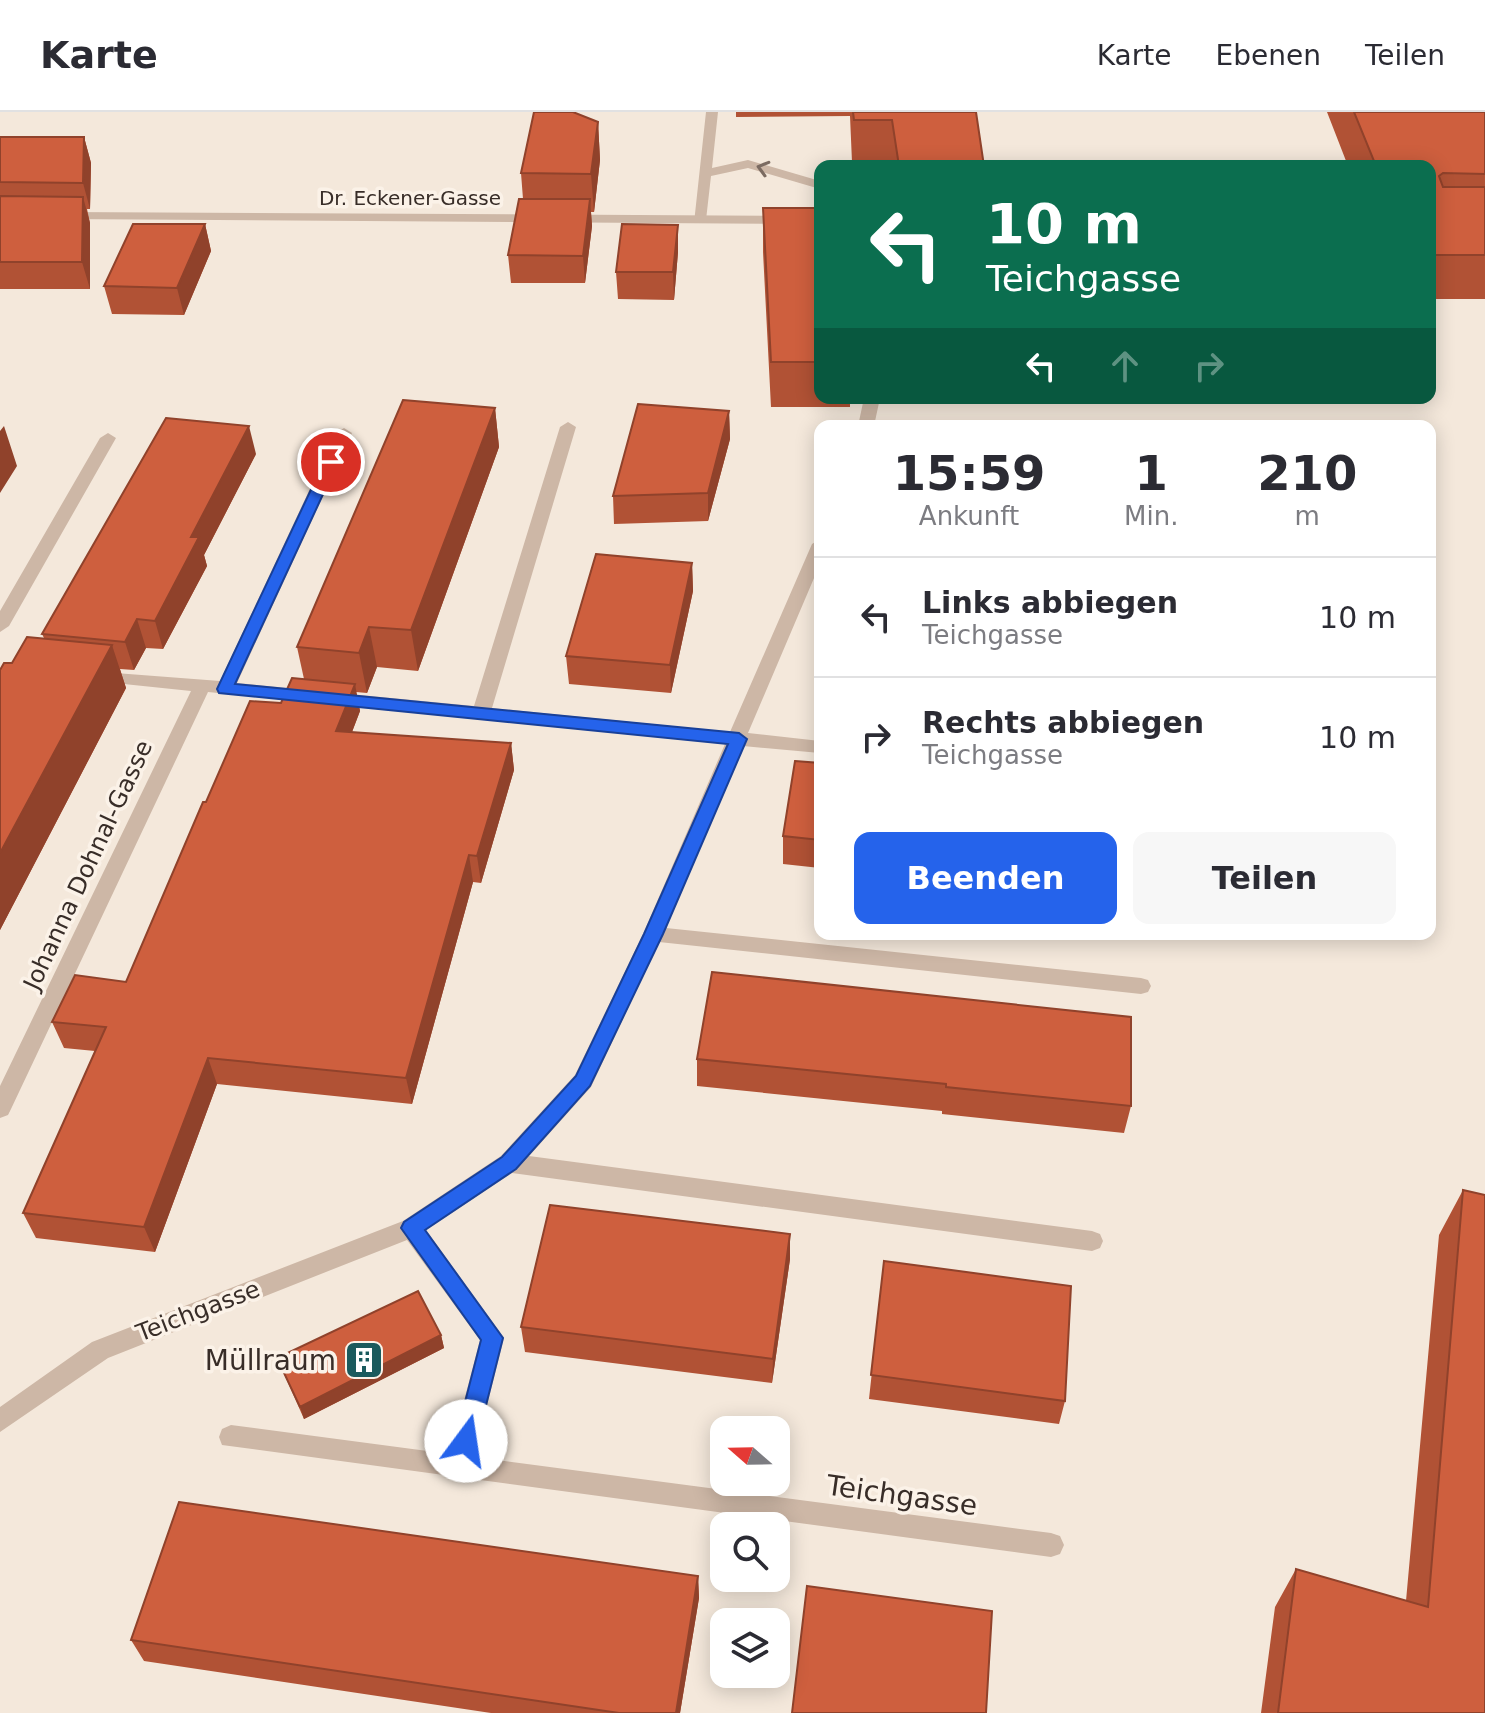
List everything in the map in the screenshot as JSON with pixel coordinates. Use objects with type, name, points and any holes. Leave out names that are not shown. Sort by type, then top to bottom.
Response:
[{"type":"street","points":[[699,220],[712,112]]},
{"type":"street","points":[[706,173],[748,164],[814,183]]},
{"type":"street","name":"Dr. Eckener-Gasse","points":[[48,216],[814,220]]},
{"type":"street","points":[[481,714],[568,427]]},
{"type":"street","points":[[225,689],[344,433]]},
{"type":"street","points":[[0,626],[108,438]]},
{"type":"street","name":"Teichgasse","points":[[0,1421],[100,1350],[411,1228],[509,1163],[583,1081],[653,934],[814,565]]},
{"type":"street","points":[[78,674],[814,746]]},
{"type":"street","name":"Johanna Dohnal-Gasse","points":[[0,1109],[202,686]]},
{"type":"street","points":[[653,934],[1141,986]]},
{"type":"street","points":[[509,1163],[1092,1241]]},
{"type":"street","points":[[411,1228],[492,1338],[459,1467]]},
{"type":"street","name":"Teichgasse","points":[[231,1437],[1051,1545]]},
{"type":"building","points":[[534,112],[573,112],[598,122],[591,174],[521,173]]},
{"type":"building","points":[[853,112],[976,112],[983,160],[898,160],[892,120],[854,120]]},
{"type":"building","points":[[1354,112],[1485,112],[1485,174],[1443,173],[1439,176],[1443,187],[1485,187],[1485,255],[1436,255],[1436,160],[1374,160]]},
{"type":"building","points":[[0,137],[84,137],[83,183],[0,182]]},
{"type":"building","points":[[0,196],[83,197],[82,262],[0,262]]},
{"type":"building","points":[[519,199],[590,199],[583,256],[508,255]]},
{"type":"building","points":[[763,208],[814,208],[814,362],[771,362]]},
{"type":"building","points":[[133,224],[205,224],[177,288],[104,286]]},
{"type":"building","points":[[622,224],[678,225],[673,272],[616,272]]},
{"type":"building","points":[[403,400],[495,408],[411,630],[369,627],[359,653],[297,647]]},
{"type":"building","points":[[638,404],[729,411],[708,493],[613,496]]},
{"type":"building","points":[[166,418],[249,426],[191,537],[199,537],[155,621],[137,619],[125,642],[42,634]]},
{"type":"building","points":[[596,554],[692,563],[670,665],[566,656]]},
{"type":"building","points":[[27,637],[112,645],[0,853],[0,670],[4,663],[12,663]]},
{"type":"building","points":[[292,678],[355,684],[336,731],[511,743],[477,856],[469,855],[406,1078],[208,1058],[144,1227],[23,1213],[106,1027],[52,1022],[75,975],[126,982],[250,701],[281,703]]},
{"type":"building","points":[[795,761],[814,763],[814,839],[783,836]]},
{"type":"building","points":[[712,972],[1131,1017],[1131,1106],[697,1059]]},
{"type":"building","points":[[1463,1190],[1485,1195],[1485,1713],[1278,1713],[1296,1569],[1428,1607]]},
{"type":"building","points":[[550,1205],[790,1234],[773,1359],[521,1327]]},
{"type":"building","points":[[884,1261],[1071,1286],[1065,1401],[871,1375]]},
{"type":"building","name":"Müllraum","points":[[418,1291],[441,1335],[300,1407],[277,1358]]},
{"type":"building","points":[[179,1502],[698,1576],[676,1713],[619,1713],[131,1640]]},
{"type":"building","points":[[807,1586],[992,1611],[986,1713],[792,1713]]},
{"type":"place","name":"Müllraum","points":[[364,1360]]},
{"type":"route","points":[[331,462],[225,689],[739,739],[653,934],[583,1081],[509,1163],[411,1228],[492,1338],[466,1441]]}]
